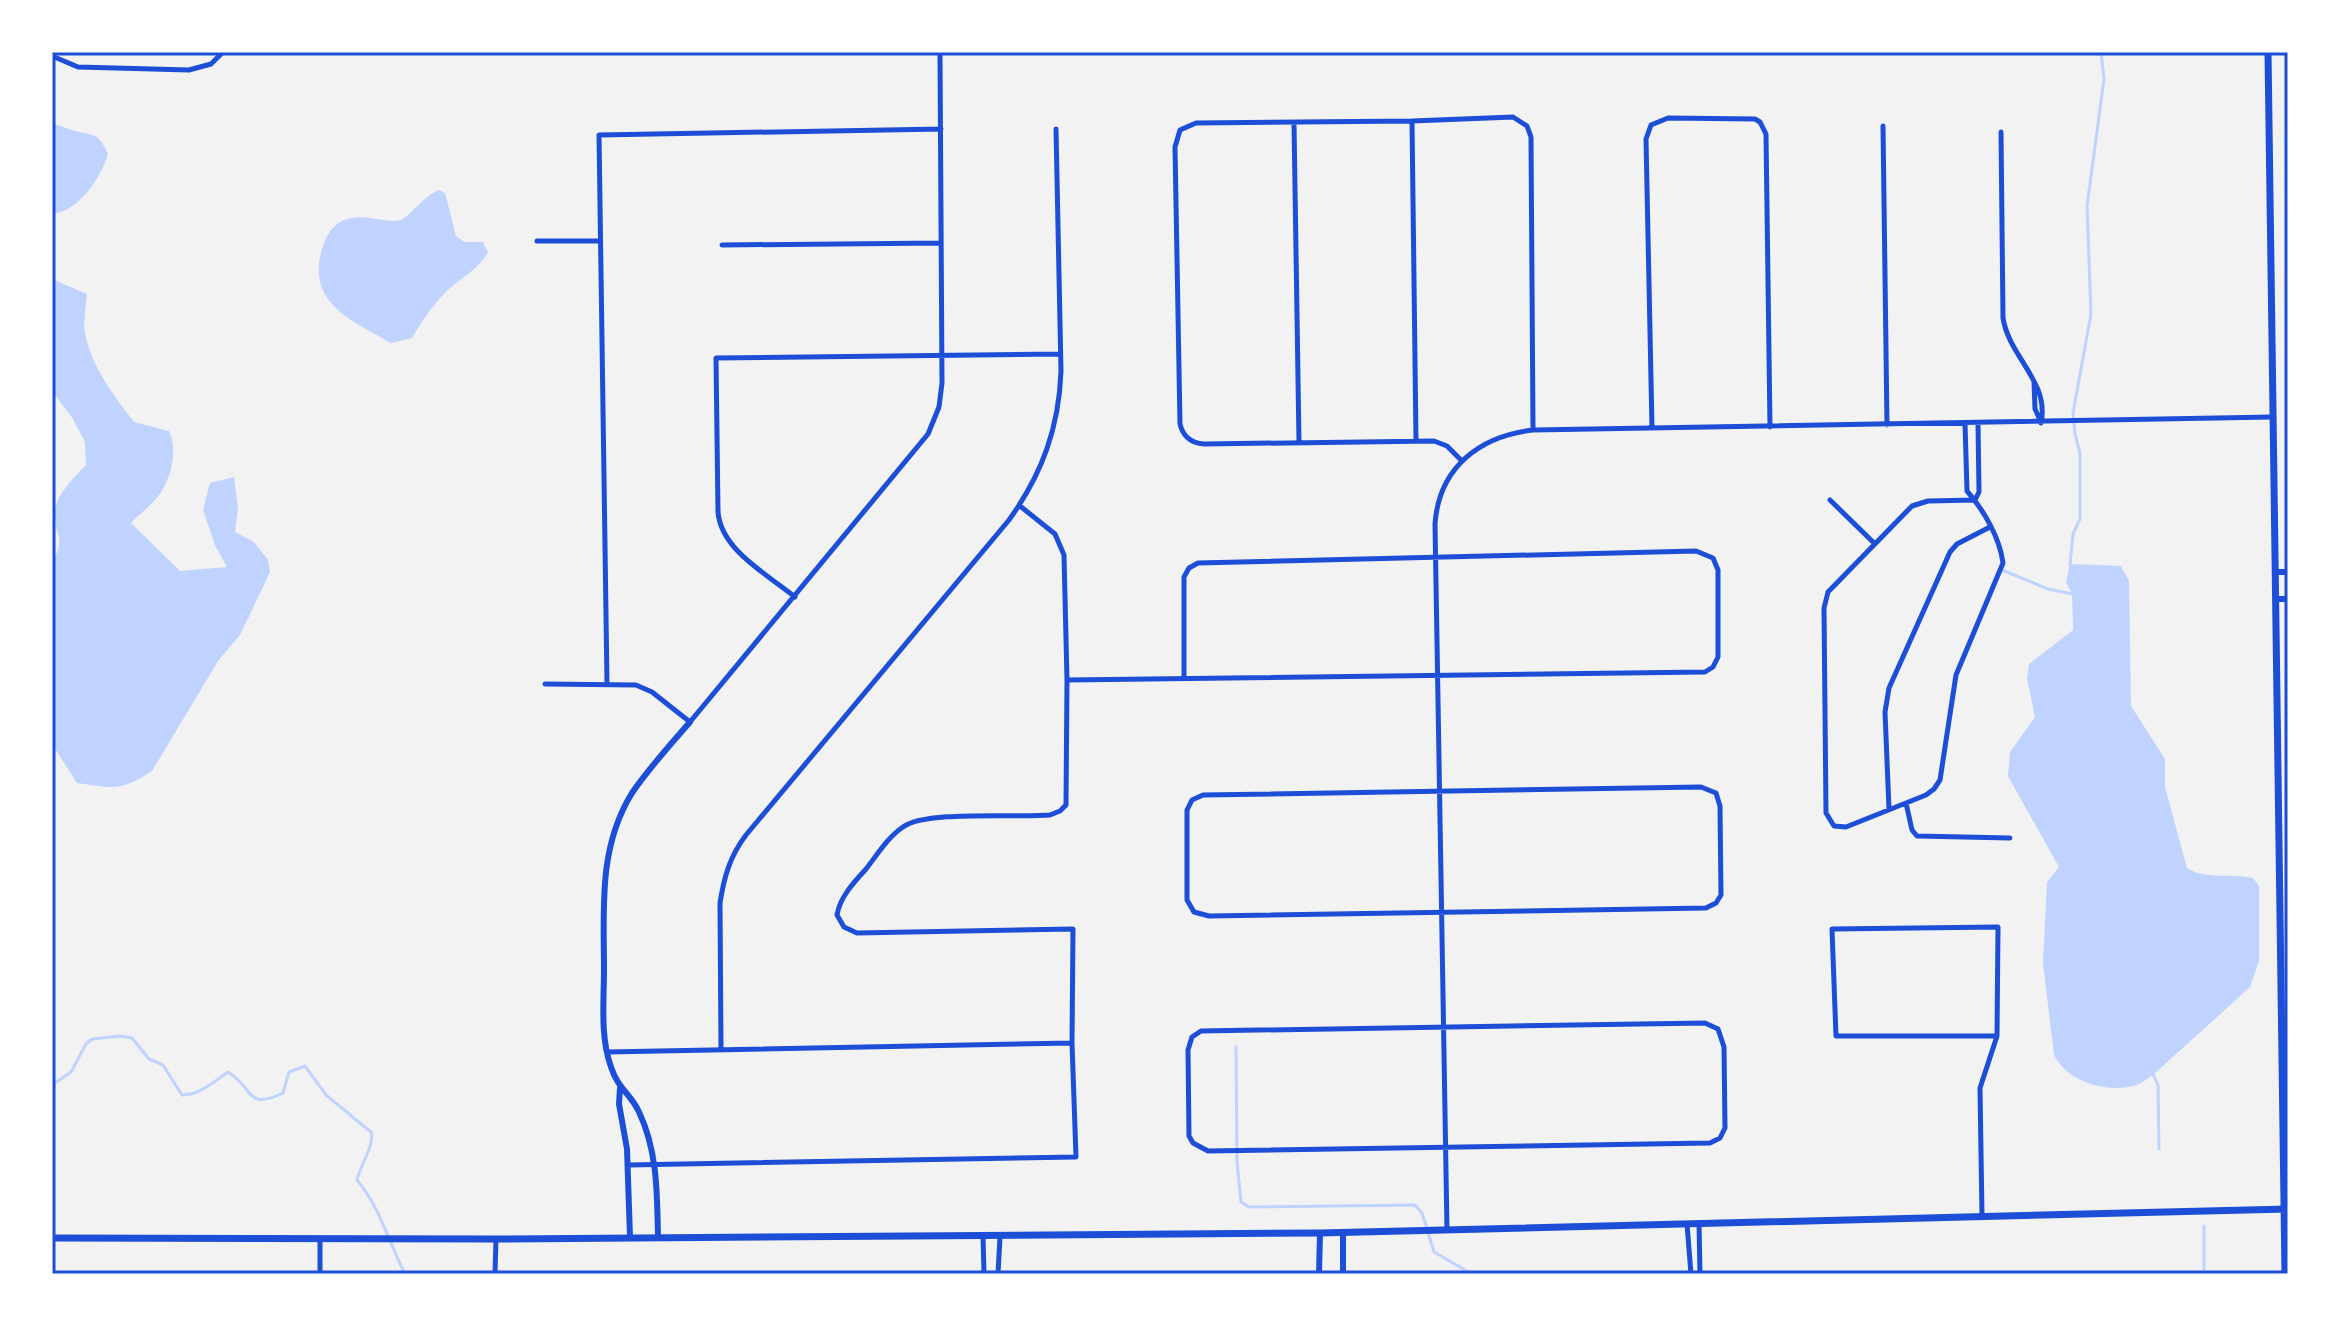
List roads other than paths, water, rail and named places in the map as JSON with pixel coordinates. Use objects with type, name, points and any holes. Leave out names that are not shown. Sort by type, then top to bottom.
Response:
[{"type":"main road","points":[[2268,52],[2275,572],[2284,862],[2285,1274]]},
{"type":"main road","points":[[52,1238],[496,1239],[1343,1233],[2287,1209]]},
{"type":"street","points":[[52,56],[78,67],[189,70],[211,64],[223,52]]},
{"type":"street","points":[[630,1237],[628,1165],[619,1104],[620,1088],[607,1052],[603,895],[607,856],[618,820],[631,796],[928,434],[939,407],[942,356],[940,52]]},
{"type":"street","points":[[1461,460],[1439,442],[1416,440],[1204,444],[1193,443],[1186,437],[1180,424],[1175,147],[1178,132],[1196,123],[1513,117],[1527,126],[1531,137],[1533,430]]},
{"type":"street","points":[[1652,428],[1647,134],[1655,122],[1668,118],[1749,118],[1762,125],[1767,139],[1770,427]]},
{"type":"street","points":[[1412,121],[1416,440]]},
{"type":"street","points":[[1294,123],[1299,442]]},
{"type":"street","points":[[1883,126],[1887,425]]},
{"type":"street","points":[[607,683],[599,135],[941,129]]},
{"type":"street","points":[[721,1049],[720,903],[725,875],[733,855],[746,835],[1020,506],[1038,474],[1054,430],[1060,390],[1056,129]]},
{"type":"street","points":[[2001,132],[2003,318],[2010,342],[2042,399],[2041,423]]},
{"type":"street","points":[[537,241],[599,241]]},
{"type":"street","points":[[722,245],[940,243]]},
{"type":"street","points":[[795,597],[737,550],[720,529],[716,358],[1060,354]]},
{"type":"street","points":[[1447,1230],[1435,524],[1438,502],[1461,460],[1502,436],[1533,430],[2273,417]]},
{"type":"street","points":[[1965,423],[1967,491],[1975,500],[1990,527],[2002,554],[2003,567],[1956,675],[1944,763],[1938,784],[1926,795],[1846,827],[1834,826],[1826,813],[1825,602],[1830,589],[1906,510],[1917,503],[1975,500]]},
{"type":"street","points":[[1975,500],[1979,492],[1978,423]]},
{"type":"street","points":[[1830,500],[1874,543]]},
{"type":"street","points":[[628,1165],[1076,1157],[1072,1043],[1073,929],[857,933],[844,927],[837,915],[844,898],[896,833],[907,824],[930,818],[1050,815],[1064,808],[1068,789],[1065,570],[1062,546],[1049,528],[1020,506]]},
{"type":"street","points":[[1889,809],[1885,712],[1889,688],[1950,552],[1957,544],[1990,527]]},
{"type":"street","points":[[1067,680],[1699,673],[1715,665],[1718,652],[1718,570],[1709,556],[1696,551],[1198,563],[1189,568],[1184,577],[1184,678]]},
{"type":"street","points":[[2275,572],[2288,572]]},
{"type":"street","points":[[2276,599],[2288,599]]},
{"type":"street","points":[[545,684],[607,683],[643,687],[690,722]]},
{"type":"street","points":[[1701,787],[1716,793],[1720,806],[1721,891],[1716,903],[1700,908],[1209,916],[1191,910],[1186,893],[1186,819],[1190,803],[1200,796],[1440,793],[1701,787]]},
{"type":"street","points":[[1906,803],[1912,830],[1917,836],[2010,838]]},
{"type":"street","points":[[1982,1216],[1980,1088],[1997,1036],[1998,927],[1832,929],[1836,1036],[1997,1036]]},
{"type":"street","points":[[1705,1023],[1718,1029],[1724,1047],[1725,1126],[1720,1138],[1704,1144],[1208,1151],[1196,1146],[1189,1136],[1188,1050],[1196,1034],[1208,1030],[1444,1028],[1705,1023]]},
{"type":"street","points":[[607,1052],[1072,1043]]},
{"type":"street","points":[[620,1088],[632,1099],[640,1113],[651,1143],[655,1164],[658,1238]]},
{"type":"street","points":[[1687,1223],[1691,1274]]},
{"type":"street","points":[[1699,1223],[1700,1274]]},
{"type":"street","points":[[1319,1274],[1320,1233]]},
{"type":"street","points":[[1343,1233],[1343,1274]]},
{"type":"street","points":[[983,1236],[984,1274]]},
{"type":"street","points":[[998,1274],[1000,1237]]},
{"type":"street","points":[[320,1238],[320,1274]]},
{"type":"street","points":[[495,1274],[496,1239]]},
{"type":"water","points":[[52,123],[94,136],[101,141],[108,154],[87,192],[71,207],[52,214]]},
{"type":"water","points":[[439,190],[445,193],[456,236],[464,242],[483,242],[488,252],[440,299],[412,338],[391,343],[348,318],[327,297],[319,268],[322,249],[330,232],[344,220],[359,217],[400,220]]},
{"type":"water","points":[[52,279],[87,294],[84,324],[88,345],[104,380],[126,412],[134,422],[169,431],[172,439],[173,458],[165,485],[155,500],[131,523],[180,571],[227,567],[215,545],[203,510],[210,483],[234,477],[238,508],[235,532],[254,542],[268,560],[270,572],[240,635],[218,661],[152,771],[116,787],[77,783],[52,744],[52,564],[60,542],[55,514],[58,500],[66,487],[86,465],[85,442],[73,419],[52,391]]},
{"type":"water","points":[[2070,564],[2121,566],[2129,581],[2131,706],[2165,759],[2165,787],[2187,868],[2202,874],[2253,878],[2259,886],[2259,961],[2250,987],[2153,1075],[2137,1085],[2126,1087],[2101,1087],[2078,1079],[2054,1055],[2043,963],[2047,882],[2059,867],[2008,776],[2010,752],[2035,717],[2027,679],[2029,664],[2073,630],[2072,594],[2066,582]]},
{"type":"waterway","points":[[2070,565],[2073,534],[2080,519],[2080,453],[2073,413],[2091,314],[2087,206],[2104,79],[2101,52]]},
{"type":"waterway","points":[[2002,570],[2048,589],[2072,594]]},
{"type":"waterway","points":[[52,1085],[71,1072],[92,1039],[120,1036],[132,1038],[149,1059],[163,1065],[182,1095],[201,1090],[228,1072],[251,1095],[262,1100],[271,1098],[283,1093],[289,1072],[305,1066],[326,1095],[372,1133],[357,1180],[378,1213],[405,1274]]},
{"type":"waterway","points":[[1236,1047],[1237,1162],[1241,1202],[1249,1207],[1415,1205],[1422,1213],[1434,1252],[1472,1274]]},
{"type":"waterway","points":[[2153,1074],[2158,1085],[2159,1149]]},
{"type":"waterway","points":[[2204,1226],[2204,1274]]}]
